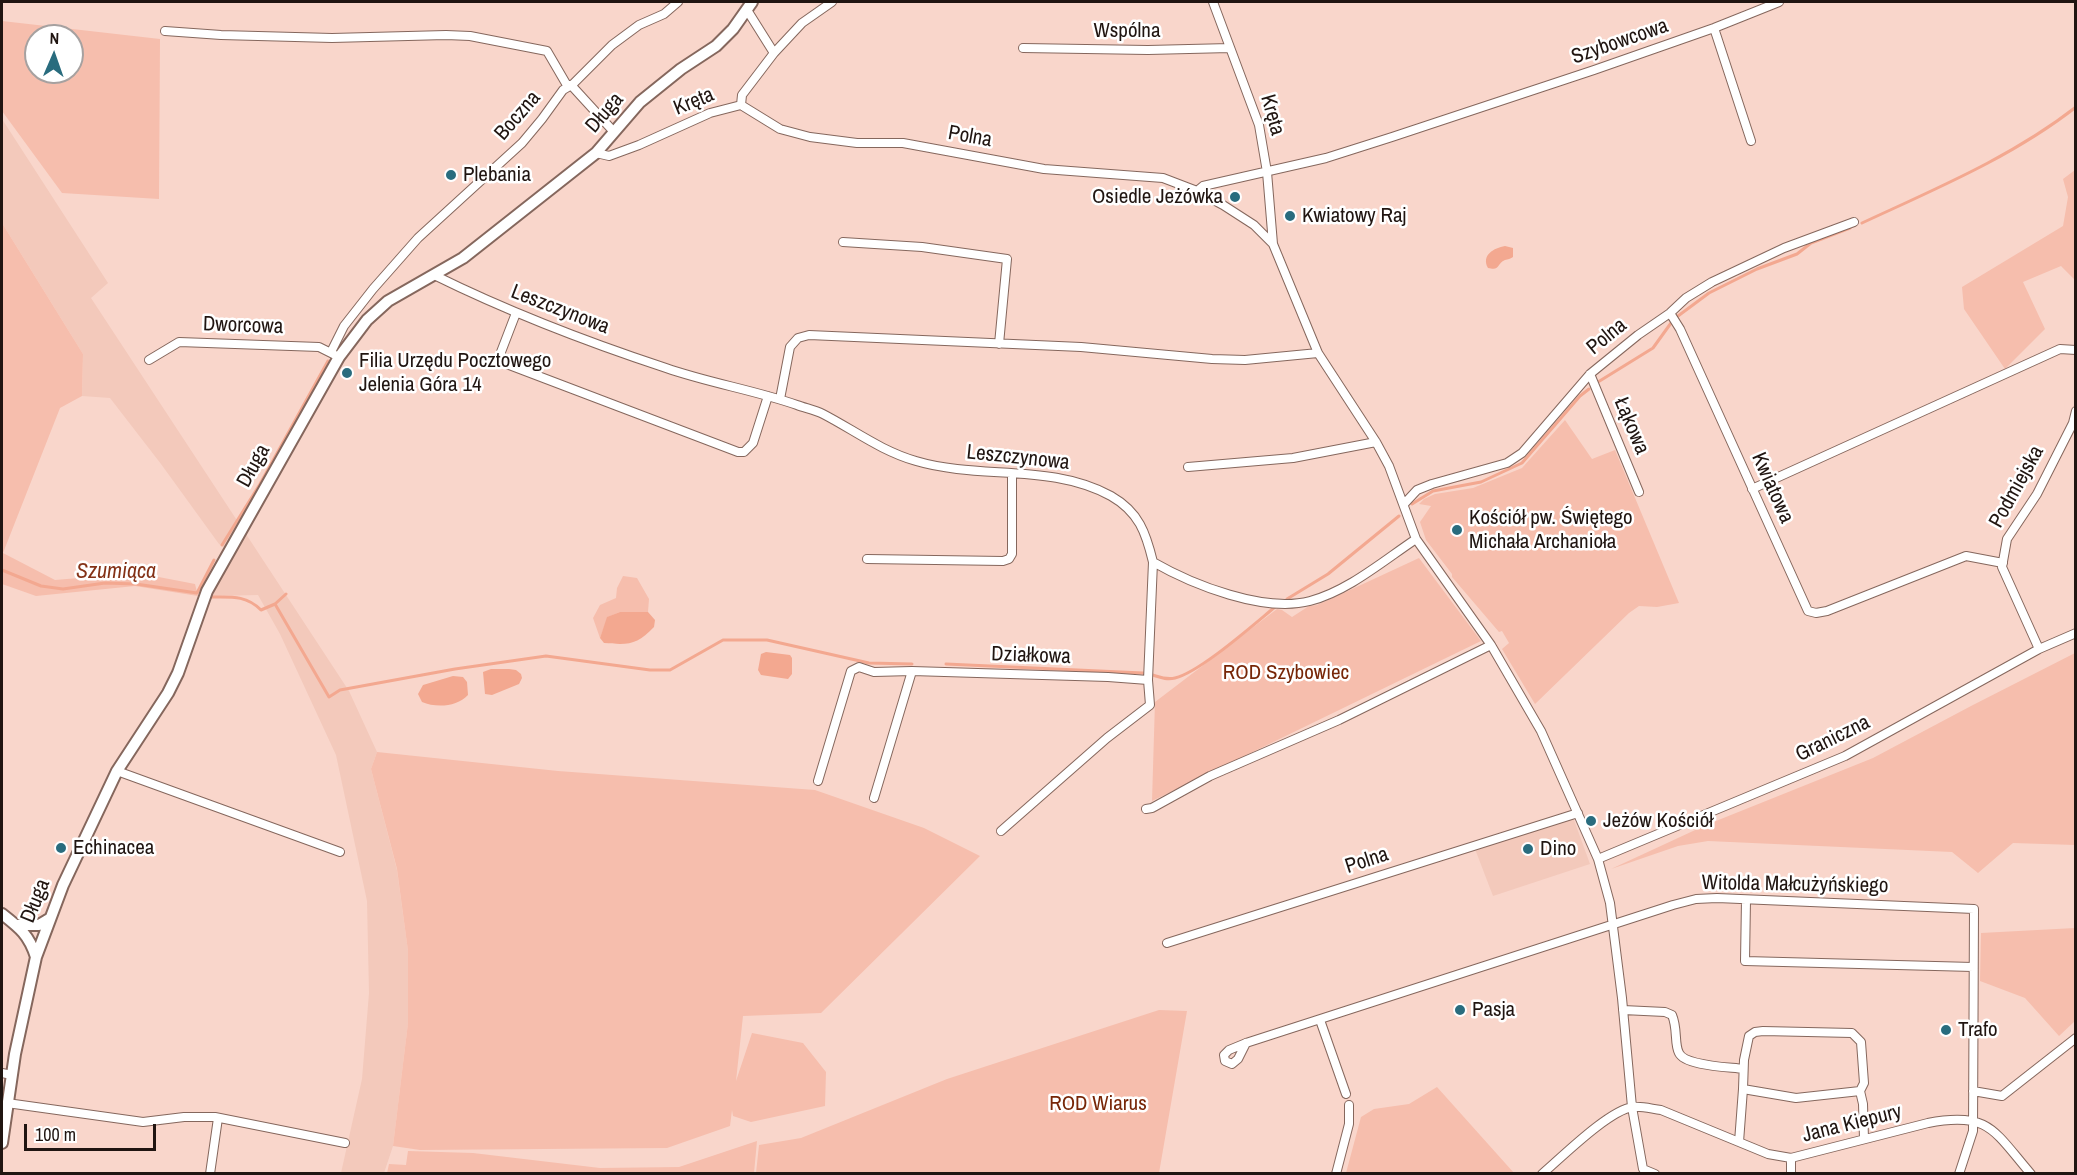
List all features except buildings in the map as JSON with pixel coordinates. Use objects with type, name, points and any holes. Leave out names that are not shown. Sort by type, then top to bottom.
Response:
[{"type":"street","name":"Boczna","points":[[335,355],[350,319],[410,247],[522,143],[563,90],[612,45],[639,25],[664,14],[678,2]]},
{"type":"street","name":"Kręta","points":[[596,153],[609,156],[710,113],[741,105],[742,95],[774,53],[802,23],[832,2]]},
{"type":"street","name":"Kręta","points":[[1213,2],[1259,125],[1267,172],[1273,244]]},
{"type":"street","name":"Szybowcowa","points":[[1267,172],[1326,158],[1472,111],[1714,28],[1779,2]]},
{"type":"street","points":[[750,6],[774,53]]},
{"type":"street","name":"Długa","points":[[2,1143],[7,1103],[7,1074],[36,957],[49,919],[117,771],[168,693],[178,673],[207,591],[335,355],[380,308],[400,292],[463,258],[596,153],[640,102],[681,69],[716,46],[733,29],[750,6]]},
{"type":"street","points":[[1714,28],[1751,141]]},
{"type":"street","points":[[165,31],[332,38],[446,34],[470,36],[547,51],[569,86],[614,132]]},
{"type":"street","name":"Wspólna","points":[[1023,48],[1148,50],[1230,48]]},
{"type":"street","name":"Polna","points":[[741,105],[780,129],[810,137],[857,143],[903,143],[1044,169],[1162,178],[1197,191],[1254,225],[1273,244],[1318,353],[1376,441],[1389,466],[1416,538],[1491,645],[1540,732],[1598,859],[1610,903],[1613,926]]},
{"type":"street","points":[[1197,191],[1203,186],[1267,172]]},
{"type":"street","name":"Polna","points":[[1404,504],[1417,490],[1511,460],[1522,453],[1590,374],[1670,313],[1686,298],[1712,282],[1784,248],[1854,222]]},
{"type":"street","points":[[843,242],[921,247],[1007,260],[999,344]]},
{"type":"street","name":"Leszczynowa","points":[[434,275],[516,313],[668,369],[780,399],[822,414],[886,450],[914,461],[943,468],[1060,478],[1088,486],[1113,497],[1135,514],[1147,540],[1153,562]]},
{"type":"street","points":[[516,313],[501,352],[501,359],[504,363],[738,452],[744,452],[753,443],[768,396]]},
{"type":"street","name":"Kwiatowa","points":[[1670,313],[1680,329],[1808,611],[1816,614],[1827,611],[1966,556],[2003,563]]},
{"type":"street","points":[[780,399],[790,347],[798,338],[810,335],[1081,347],[1212,359],[1245,360],[1318,353]]},
{"type":"street","name":"Dworcowa","points":[[149,360],[179,342],[319,347],[335,355]]},
{"type":"street","points":[[1752,489],[2060,350],[2076,350]]},
{"type":"street","name":"Łąkowa","points":[[1590,374],[1639,492]]},
{"type":"street","name":"Podmiejska","points":[[2039,649],[2002,567],[2007,539],[2037,494],[2073,423],[2076,411]]},
{"type":"street","points":[[1188,467],[1293,458],[1376,441]]},
{"type":"street","points":[[867,559],[1002,561],[1009,559],[1012,554],[1012,474]]},
{"type":"street","points":[[1001,831],[1107,738],[1150,705],[1153,562],[1200,585],[1243,598],[1290,604],[1310,601],[1341,588],[1416,538]]},
{"type":"street","name":"Graniczna","points":[[1598,859],[1845,756],[2039,649],[2076,633]]},
{"type":"street","points":[[1146,808],[1152,808],[1210,776],[1339,720],[1491,645]]},
{"type":"street","name":"Działkowa","points":[[818,781],[850,671],[859,668],[873,672],[912,671],[1149,678]]},
{"type":"street","points":[[874,798],[912,671]]},
{"type":"street","points":[[117,771],[340,852]]},
{"type":"street","name":"Polna","points":[[1167,944],[1578,813]]},
{"type":"street","name":"Witolda Małcużyńskiego","points":[[1246,1043],[1696,899],[1974,909],[1972,1131],[1959,1173]]},
{"type":"street","points":[[1746,900],[1745,961],[1973,967]]},
{"type":"street","points":[[2,914],[16,925],[31,942],[36,957]]},
{"type":"street","points":[[16,925],[39,925],[49,919]]},
{"type":"street","points":[[1613,926],[1632,1107],[1643,1169],[1655,1173]]},
{"type":"street","points":[[1623,1010],[1665,1012],[1672,1016],[1677,1025],[1678,1052],[1687,1061],[1743,1069]]},
{"type":"street","points":[[1320,1020],[1346,1094]]},
{"type":"street","name":"Jana Kiepury","points":[[1739,1142],[1743,1069],[1749,1036],[1755,1032],[1852,1033],[1861,1042],[1864,1083],[1860,1091]]},
{"type":"street","points":[[1972,1091],[2002,1096],[2076,1038]]},
{"type":"street","points":[[1743,1089],[1796,1098],[1860,1091],[1863,1104],[1864,1139]]},
{"type":"street","points":[[7,1103],[143,1122],[184,1117],[218,1118],[345,1143]]},
{"type":"street","points":[[1336,1173],[1349,1124],[1349,1105]]},
{"type":"street","points":[[1542,1173],[1607,1119],[1632,1107]]},
{"type":"street","name":"Jana Kiepury","points":[[1632,1107],[1661,1110],[1768,1154],[1791,1158],[1949,1119],[1972,1120]]},
{"type":"street","points":[[210,1173],[218,1118]]},
{"type":"street","points":[[1972,1120],[1987,1126],[2000,1137],[2031,1173]]},
{"type":"street","points":[[1791,1158],[1791,1173]]},
{"type":"shaded area","points":[[2,119],[108,283],[91,298],[349,691],[377,752],[371,769],[397,870],[408,951],[408,1023],[393,1146],[384,1173],[341,1173],[362,1079],[369,993],[367,901],[336,755],[280,634],[258,595],[212,596],[233,554],[219,544],[110,398],[82,396],[83,354],[2,223]]},
{"type":"shaded area","points":[[1505,246],[1513,248],[1513,257],[1502,262],[1497,268],[1488,268],[1487,256],[1493,250]]},
{"type":"shaded area","points":[[620,612],[648,612],[655,620],[654,627],[643,637],[632,642],[604,643],[600,638],[607,617]]},
{"type":"shaded area","points":[[766,652],[790,655],[792,674],[788,679],[761,675],[758,670],[761,654]]},
{"type":"shaded area","points":[[491,669],[509,669],[521,674],[519,684],[492,695],[485,694],[483,672]]},
{"type":"shaded area","points":[[453,676],[463,677],[467,682],[468,695],[458,702],[446,705],[422,702],[418,694],[423,685]]},
{"type":"shaded area","points":[[1568,819],[1574,820],[1590,864],[1493,896],[1475,849]]},
{"type":"green space","points":[[2,21],[28,24],[24,24],[24,84],[84,84],[84,30],[160,39],[159,199],[62,193],[2,111]]},
{"type":"green space","points":[[2075,170],[2075,280],[2061,266],[2023,282],[2045,329],[2005,369],[1964,309],[1962,287],[2063,226],[2068,197],[2063,179]]},
{"type":"green space","points":[[2,223],[83,354],[82,396],[60,408],[3,553],[55,580],[138,573],[195,584],[198,596],[135,586],[36,596],[2,584]]},
{"type":"green space","points":[[1565,420],[1592,459],[1615,450],[1679,603],[1657,607],[1639,606],[1629,613],[1535,704],[1502,649],[1509,643],[1502,631],[1499,632],[1452,577],[1426,540],[1420,522],[1431,506],[1419,504],[1435,494],[1473,488],[1522,468]]},
{"type":"green space","name":"ROD Szybowiec","points":[[1419,558],[1481,641],[1152,801],[1155,702],[1277,609],[1292,617],[1309,606],[1317,605]]},
{"type":"green space","points":[[623,576],[637,578],[649,599],[648,612],[620,612],[608,617],[600,638],[593,618],[600,605],[616,598],[617,588]]},
{"type":"green space","points":[[2075,653],[2075,845],[2013,843],[1978,873],[1952,852],[1708,841],[1678,846],[1611,869],[1706,825],[1873,758]]},
{"type":"green space","points":[[377,752],[558,771],[815,790],[924,828],[980,856],[821,1013],[743,1016],[736,1081],[752,1033],[803,1043],[826,1072],[825,1106],[751,1122],[733,1116],[732,1110],[730,1126],[667,1148],[420,1150],[393,1146],[408,1023],[408,951],[397,869],[371,769]]},
{"type":"green space","points":[[2075,928],[2075,1021],[2059,1036],[2025,998],[1980,981],[1981,933]]},
{"type":"green space","name":"ROD Wiarus","points":[[1159,1010],[1187,1011],[1159,1173],[756,1173],[759,1145],[801,1138],[947,1079]]},
{"type":"green space","points":[[1437,1087],[1514,1173],[1346,1173],[1361,1117],[1374,1109],[1409,1104]]},
{"type":"green space","points":[[757,1141],[754,1173],[387,1173],[389,1164],[406,1165],[408,1151],[473,1153],[600,1168],[679,1167]]},
{"type":"waterway","points":[[1862,223],[1999,157],[2076,107]]},
{"type":"waterway","points":[[1678,316],[1709,293],[1757,269],[1797,254],[1811,243],[1850,228]]},
{"type":"waterway","points":[[1598,382],[1653,348],[1671,323]]},
{"type":"waterway","name":"Szumiąca","points":[[222,545],[260,484],[328,361]]},
{"type":"waterway","points":[[1412,504],[1433,491],[1481,482],[1522,463],[1580,396],[1589,389]]},
{"type":"waterway","points":[[1287,599],[1328,574],[1399,516]]},
{"type":"waterway","name":"Szumiąca","points":[[2,570],[41,586],[63,589],[105,583],[136,584],[197,593],[214,560]]},
{"type":"waterway","points":[[211,597],[244,599],[261,610],[275,604],[286,594]]},
{"type":"waterway","points":[[275,604],[329,697],[340,690],[455,669],[546,656],[650,670],[670,670],[723,640],[767,640],[869,663],[912,664]]},
{"type":"waterway","points":[[946,664],[1143,673],[1167,679],[1175,678],[1212,658],[1275,607]]},
{"type":"place","name":"Plebania","points":[[451,175]]},
{"type":"place","name":"Osiedle Jeżówka","points":[[1235,197]]},
{"type":"place","name":"Kwiatowy Raj","points":[[1290,216]]},
{"type":"place","name":"Filia Urzędu Pocztowego Jelenia Góra 14","points":[[347,373]]},
{"type":"place","name":"Kościół pw. Świętego Michała Archanioła","points":[[1457,530]]},
{"type":"place","name":"Jeżów Kościół","points":[[1591,821]]},
{"type":"place","name":"Echinacea","points":[[61,848]]},
{"type":"place","name":"Dino","points":[[1528,849]]},
{"type":"place","name":"Pasja","points":[[1460,1010]]},
{"type":"place","name":"Trafo","points":[[1946,1030]]}]
